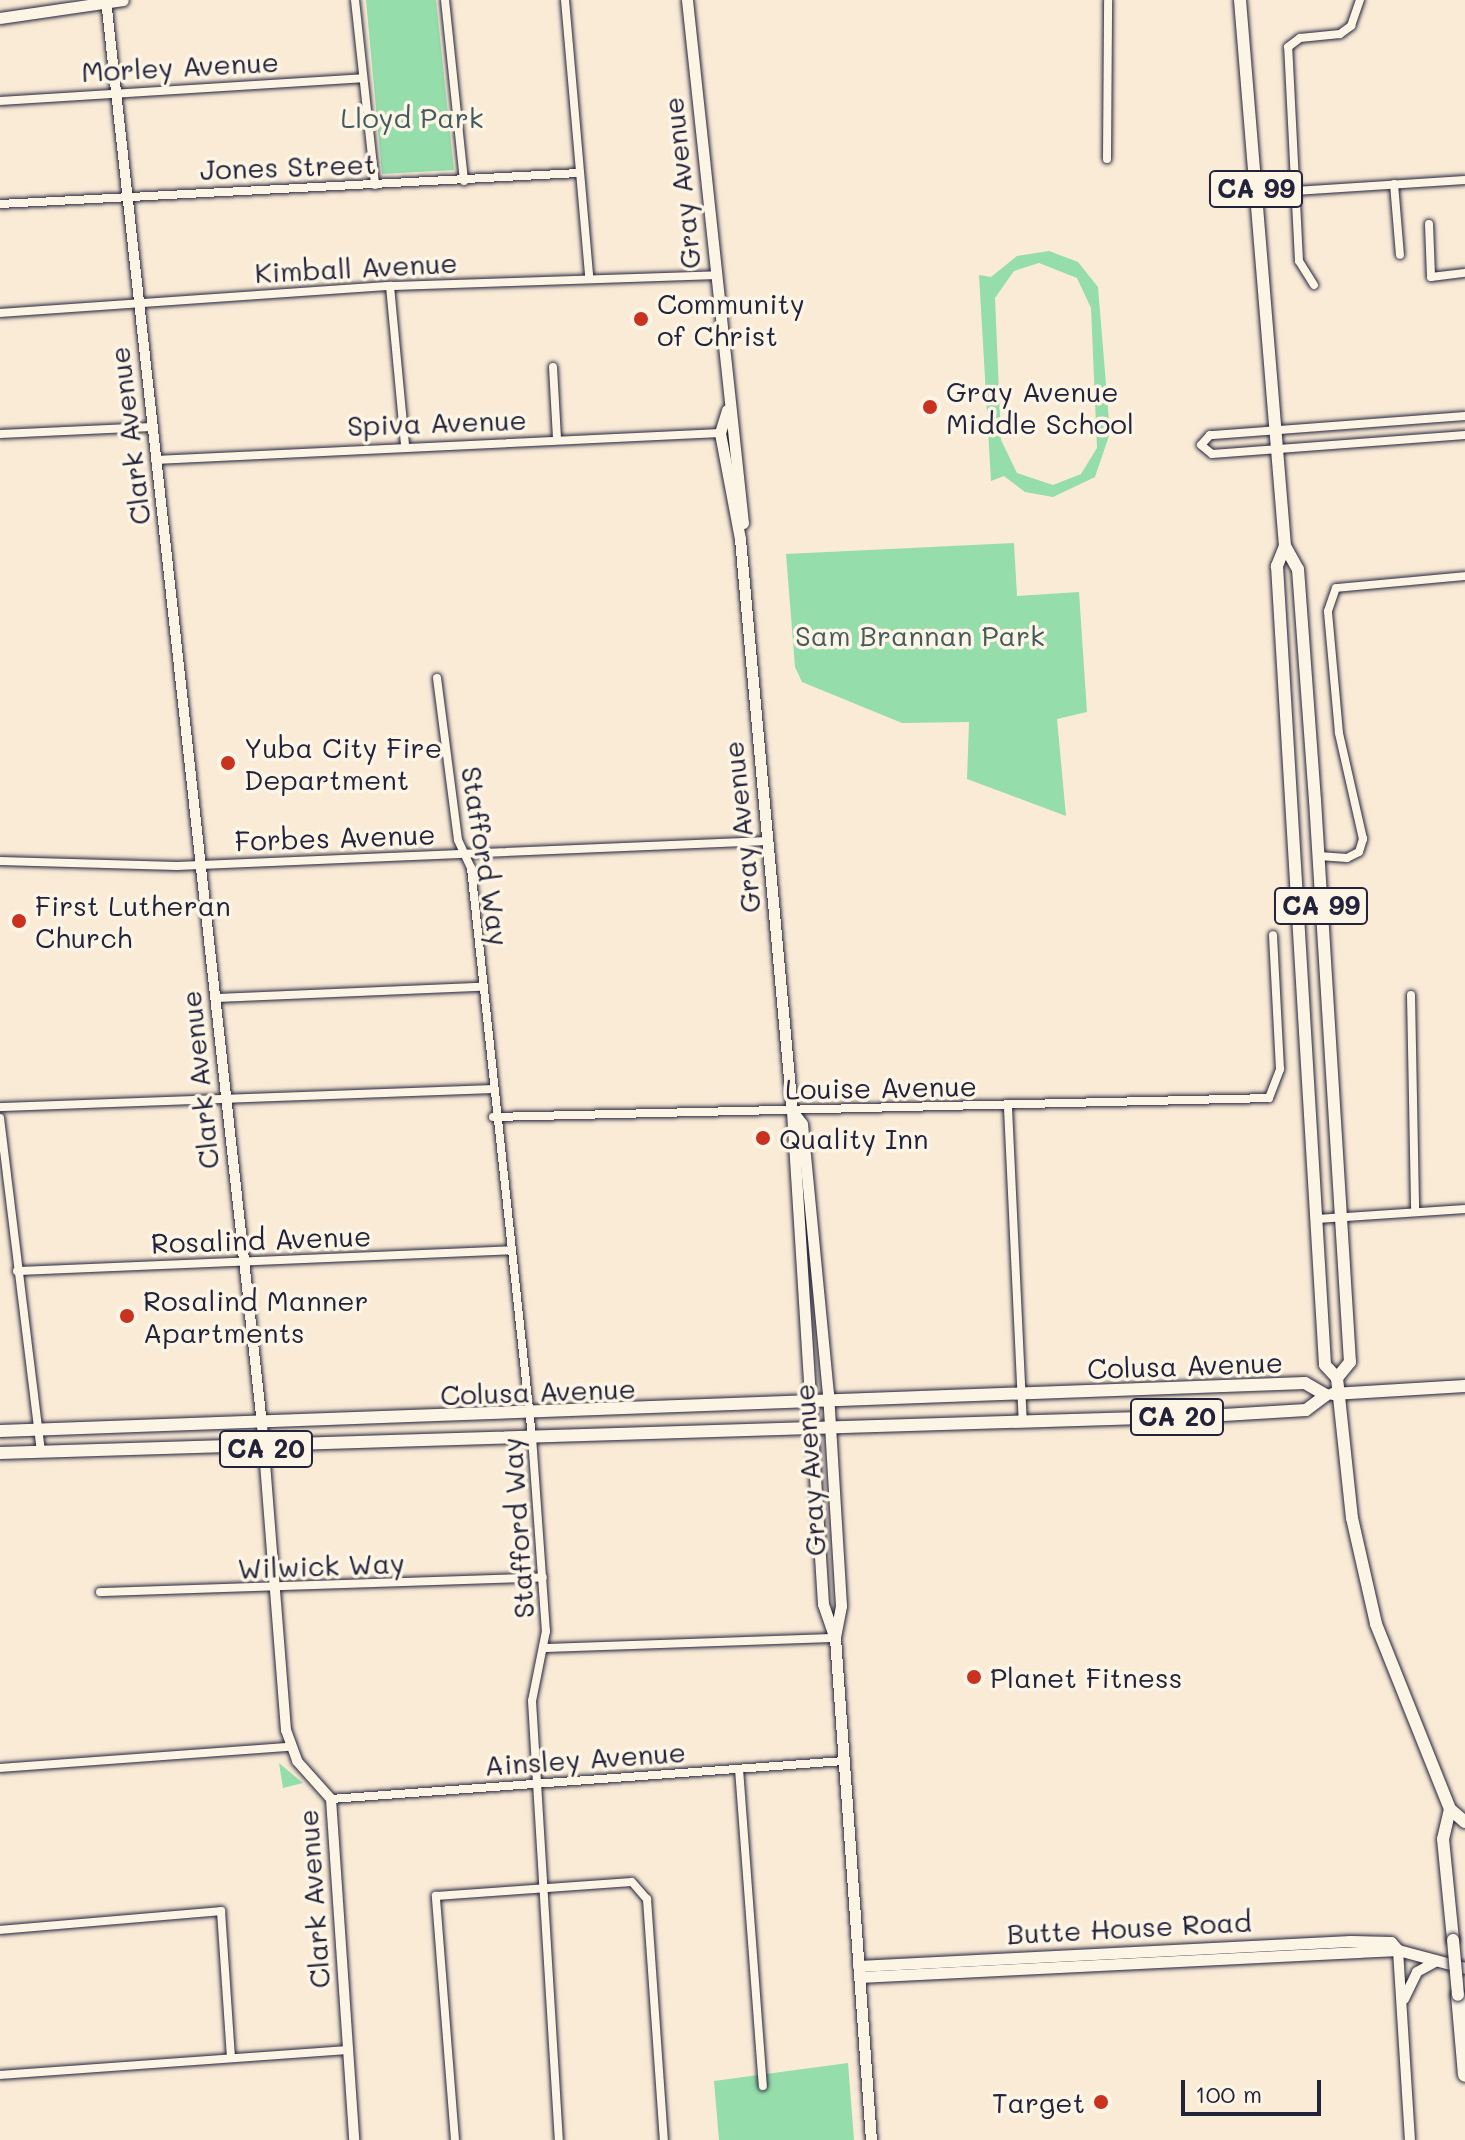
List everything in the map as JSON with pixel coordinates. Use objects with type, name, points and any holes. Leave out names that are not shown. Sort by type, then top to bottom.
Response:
[{"type":"highway","name":"CA 99","points":[[1240,0],[1285,546],[1298,569],[1319,856],[1337,1218],[1350,1362],[1337,1378],[1332,1394],[1370,1600],[1450,1809],[1465,1822]]},
{"type":"highway","name":"CA 99","points":[[1285,546],[1277,566],[1325,1365],[1337,1378]]},
{"type":"highway","name":"Colusa Avenue","points":[[0,1431],[262,1425],[1305,1383],[1332,1394]]},
{"type":"highway","name":"CA 20","points":[[1332,1394],[1465,1386]]},
{"type":"highway","name":"Colusa Avenue","points":[[0,1453],[264,1449],[1306,1410],[1332,1394]]},
{"type":"highway","name":"CA 99","points":[[1450,1809],[1443,1839],[1465,2075]]},
{"type":"main road","points":[[0,18],[123,0]]},
{"type":"main road","name":"Gray Avenue","points":[[687,0],[727,410],[735,431],[740,539],[792,1111],[809,1430],[823,1604],[835,1638]]},
{"type":"main road","name":"Gray Avenue","points":[[727,410],[720,433],[740,539]]},
{"type":"main road","name":"Gray Avenue","points":[[792,1111],[802,1124],[829,1403],[841,1606],[835,1638],[871,2140]]},
{"type":"main road","name":"Butte House Road","points":[[858,1972],[1350,1941],[1391,1942],[1398,1950],[1465,1968]]},
{"type":"street","points":[[355,0],[375,185]]},
{"type":"street","points":[[445,0],[464,181]]},
{"type":"street","points":[[565,0],[589,277]]},
{"type":"street","points":[[1107,159],[1108,0]]},
{"type":"street","points":[[1314,285],[1299,261],[1288,47],[1300,38],[1340,34],[1351,26],[1360,0]]},
{"type":"street","name":"Clark Avenue","points":[[106,1],[262,1425],[289,1747],[331,1799],[354,2140]]},
{"type":"street","name":"Morley Avenue","points":[[0,101],[115,90],[362,78]]},
{"type":"street","name":"Jones Street","points":[[0,204],[578,173]]},
{"type":"street","points":[[1295,191],[1465,180]]},
{"type":"street","points":[[1394,184],[1400,255]]},
{"type":"street","points":[[1429,224],[1431,277],[1465,273]]},
{"type":"street","name":"Kimball Avenue","points":[[0,313],[138,301],[390,286],[714,275]]},
{"type":"street","points":[[390,286],[405,444]]},
{"type":"street","points":[[553,367],[557,439]]},
{"type":"street","points":[[1465,416],[1204,436],[1201,445],[1212,454],[1465,435]]},
{"type":"street","points":[[0,434],[152,427]]},
{"type":"street","name":"Spiva Avenue","points":[[155,460],[405,444],[720,433]]},
{"type":"street","points":[[1319,856],[1347,858],[1359,852],[1363,839],[1339,733],[1328,611],[1336,588],[1465,576]]},
{"type":"street","name":"Stafford Way","points":[[437,678],[483,987],[493,1117],[532,1437],[543,1577],[543,1648],[532,1701],[540,1889],[559,2140]]},
{"type":"street","name":"Forbes Avenue","points":[[0,861],[200,865],[767,841]]},
{"type":"street","name":"Louise Avenue","points":[[493,1117],[1008,1108],[1269,1098],[1280,1069],[1273,935]]},
{"type":"street","points":[[215,998],[483,987]]},
{"type":"street","points":[[1411,995],[1415,1212]]},
{"type":"street","points":[[0,1107],[490,1089]]},
{"type":"street","points":[[1008,1108],[1023,1422]]},
{"type":"street","points":[[0,1118],[5,1232],[17,1271],[41,1453]]},
{"type":"street","points":[[1317,1219],[1465,1209]]},
{"type":"street","name":"Rosalind Avenue","points":[[17,1271],[508,1250]]},
{"type":"street","name":"Wilwick Way","points":[[100,1592],[277,1590],[543,1577]]},
{"type":"street","points":[[543,1648],[835,1638]]},
{"type":"street","points":[[0,1768],[289,1747]]},
{"type":"street","name":"Ainsley Avenue","points":[[331,1799],[843,1761]]},
{"type":"street","points":[[739,1769],[763,2086]]},
{"type":"street","points":[[455,2140],[436,1896],[632,1882],[647,1899],[664,2140]]},
{"type":"street","points":[[0,1930],[221,1911],[231,2057]]},
{"type":"street","points":[[1398,1950],[1410,2140]]},
{"type":"street","points":[[1402,2009],[1410,1981],[1437,1961]]},
{"type":"street","points":[[0,2075],[347,2050]]},
{"type":"green space","name":"Lloyd Park","points":[[366,0],[436,0],[454,170],[382,174]]},
{"type":"green space","points":[[1049,251],[1078,262],[1098,287],[1110,433],[1095,477],[1053,497],[1025,492],[1004,476],[991,481],[979,275],[991,277],[1017,256]],"holes":[[[1039,263],[1077,278],[1091,308],[1097,448],[1081,474],[1053,485],[1017,473],[1001,440],[995,298],[1014,271]]]},
{"type":"green space","name":"Sam Brannan Park","points":[[1014,543],[1017,596],[1079,592],[1087,712],[1057,719],[1066,816],[967,779],[969,722],[902,723],[802,682],[795,667],[786,554]]},
{"type":"green space","points":[[279,1763],[303,1783],[283,1788]]},
{"type":"green space","points":[[848,2063],[854,2140],[719,2140],[714,2081]]},
{"type":"place","name":"Community of Christ","points":[[641,319]]},
{"type":"place","name":"Gray Avenue Middle School","points":[[930,407]]},
{"type":"place","name":"Yuba City Fire Department","points":[[228,763]]},
{"type":"place","name":"First Lutheran Church","points":[[19,921]]},
{"type":"place","name":"Quality Inn","points":[[763,1138]]},
{"type":"place","name":"Rosalind Manner Apartments","points":[[127,1316]]},
{"type":"place","name":"Planet Fitness","points":[[974,1677]]},
{"type":"place","name":"Target","points":[[1101,2102]]}]
